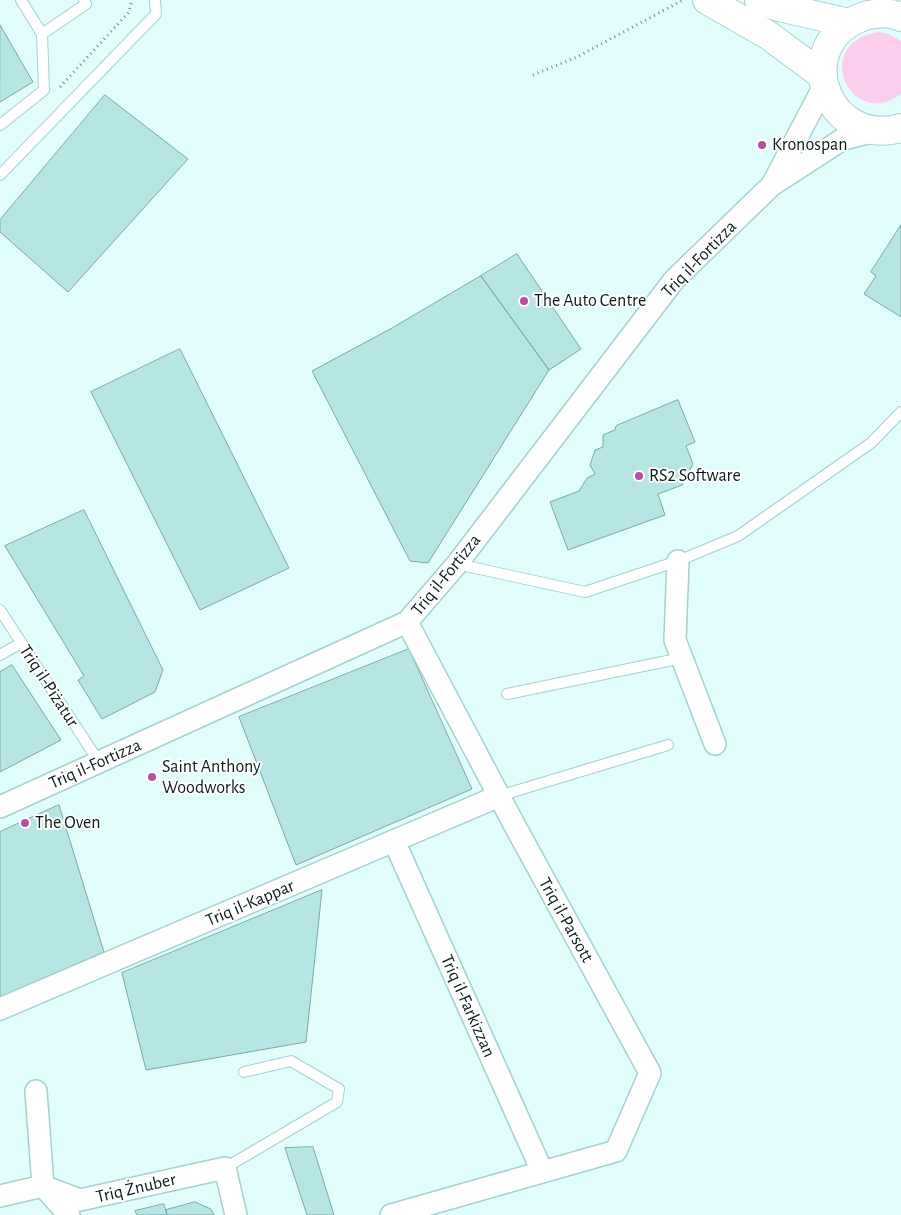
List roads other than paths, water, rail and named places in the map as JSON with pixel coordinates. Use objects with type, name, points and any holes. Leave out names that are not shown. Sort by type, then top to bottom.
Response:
[{"type":"main road","points":[[708,0],[768,35],[823,80]]},
{"type":"main road","points":[[759,0],[775,6],[849,23]]},
{"type":"main road","points":[[888,130],[860,128],[846,120],[835,110],[823,80],[824,60],[829,45],[849,23],[864,16],[880,13],[899,15]]},
{"type":"street","name":"Triq il-Fortizza","points":[[772,185],[823,80]]},
{"type":"street","name":"Triq il-Fortizza","points":[[0,807],[408,622],[457,564],[674,280],[772,185],[843,139],[888,130]]},
{"type":"street","points":[[678,561],[675,640],[715,744]]},
{"type":"street","name":"Triq il-Parsott","points":[[408,622],[499,796],[650,1073],[616,1151],[542,1171]]},
{"type":"street","name":"Triq il-Kappar","points":[[0,1009],[499,796]]},
{"type":"street","name":"Triq il-Farkizzan","points":[[394,841],[542,1171]]},
{"type":"street","points":[[36,1091],[43,1186],[68,1215]]},
{"type":"street","points":[[225,1168],[236,1215]]},
{"type":"street","name":"Triq Żnuber","points":[[43,1186],[80,1200],[225,1168]]},
{"type":"street","points":[[391,1215],[542,1171]]},
{"type":"street","points":[[0,1196],[43,1186]]},
{"type":"lane","points":[[0,125],[44,90],[42,34],[20,0]]},
{"type":"lane","points":[[42,34],[86,4],[84,0]]},
{"type":"lane","points":[[0,175],[156,14],[154,0]]},
{"type":"lane","points":[[457,564],[586,592],[678,561],[738,536],[871,444],[901,412]]},
{"type":"lane","name":"Triq il-Piżatur","points":[[0,610],[99,762]]},
{"type":"lane","points":[[0,656],[21,643]]},
{"type":"lane","points":[[507,694],[682,658]]},
{"type":"lane","points":[[499,796],[668,745]]},
{"type":"lane","points":[[225,1168],[337,1102],[339,1089],[291,1061],[244,1072]]},
{"type":"place","name":"Kronospan","points":[[762,145]]},
{"type":"place","name":"The Auto Centre","points":[[524,301]]},
{"type":"place","name":"RS2 Software","points":[[639,476]]},
{"type":"place","name":"Saint Anthony Woodworks","points":[[152,777]]},
{"type":"place","name":"The Oven","points":[[25,823]]}]
